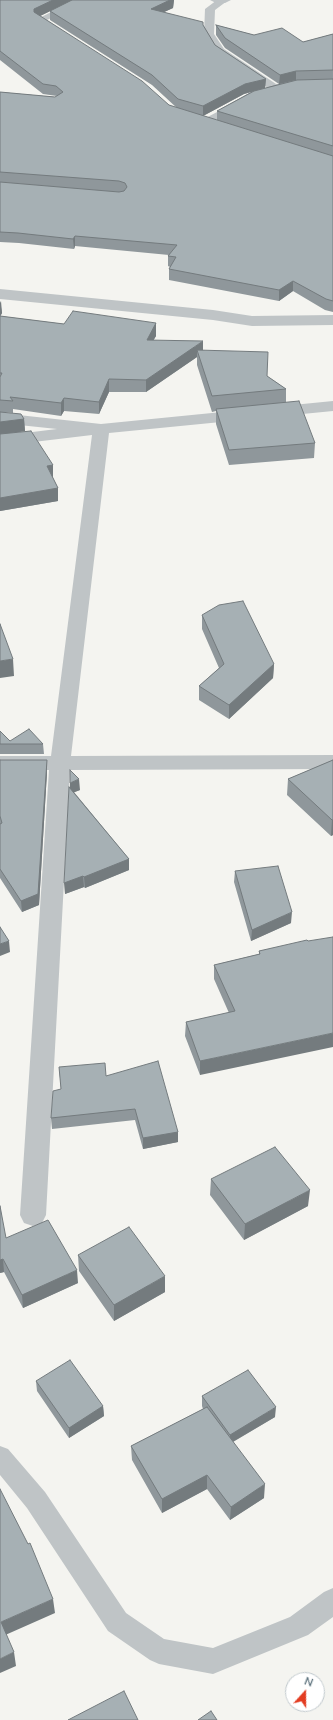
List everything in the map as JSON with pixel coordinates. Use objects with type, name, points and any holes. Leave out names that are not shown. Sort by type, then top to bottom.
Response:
[{"type":"street","points":[[0,294],[191,313],[252,321],[333,320]]},
{"type":"street","points":[[0,441],[101,429],[333,406]]},
{"type":"street","points":[[0,418],[101,429]]},
{"type":"street","points":[[33,1215],[60,762],[101,429]]},
{"type":"street","points":[[0,763],[333,762]]},
{"type":"lane","points":[[67,37],[40,20],[84,0]]},
{"type":"lane","points":[[221,0],[210,9],[209,34],[220,51],[278,90]]},
{"type":"lane","points":[[264,94],[290,87]]},
{"type":"lane","points":[[205,121],[249,97]]},
{"type":"lane","points":[[192,117],[220,126]]},
{"type":"lane","points":[[0,1457],[36,1500],[117,1622],[159,1651],[213,1661],[298,1626],[333,1601]]},
{"type":"building","points":[[0,0],[53,0],[34,9],[34,12],[142,81],[169,105],[333,156],[333,301],[326,299],[293,281],[279,290],[169,269],[176,257],[168,256],[177,245],[75,236],[73,239],[0,232],[0,182],[119,192],[124,191],[127,187],[125,183],[119,181],[0,172],[0,92],[55,97],[63,92],[56,86],[43,84],[0,51]]},
{"type":"building","points":[[72,0],[170,0],[151,9],[203,22],[203,25],[215,45],[266,79],[245,84],[203,106],[178,99],[152,75],[50,11]]},
{"type":"building","points":[[216,25],[254,35],[282,28],[303,42],[333,34],[333,70],[296,71],[280,75],[225,38]]},
{"type":"building","points":[[333,79],[333,146],[217,111],[254,91],[297,80]]},
{"type":"building","points":[[73,311],[156,323],[147,340],[203,341],[146,380],[109,379],[99,402],[64,398],[61,403],[10,397],[13,401],[0,400],[0,377],[2,373],[0,373],[0,316],[64,324]]},
{"type":"building","points":[[197,350],[268,352],[267,376],[286,389],[212,396]]},
{"type":"building","points":[[299,401],[315,443],[229,450],[216,409]]},
{"type":"building","points":[[0,412],[21,414],[24,419],[0,422]]},
{"type":"building","points":[[31,431],[53,465],[47,466],[58,488],[0,498],[0,434]]},
{"type":"building","points":[[243,601],[274,664],[229,705],[199,686],[224,664],[202,615],[219,605]]},
{"type":"building","points":[[0,624],[13,659],[0,661]]},
{"type":"building","points":[[29,729],[43,744],[0,744],[0,731],[10,741]]},
{"type":"building","points":[[0,760],[47,760],[38,894],[21,901],[0,869],[0,824],[2,823],[0,816]]},
{"type":"building","points":[[333,760],[333,820],[332,820],[288,779]]},
{"type":"building","points":[[70,770],[79,779],[70,783]]},
{"type":"building","points":[[69,787],[129,859],[84,877],[83,876],[64,883]]},
{"type":"building","points":[[278,866],[292,912],[252,930],[235,871]]},
{"type":"building","points":[[0,927],[9,941],[0,944]]},
{"type":"building","points":[[333,937],[333,1033],[200,1061],[186,1022],[235,1011],[214,965],[260,954],[259,951],[307,940]]},
{"type":"building","points":[[158,1061],[178,1132],[143,1138],[135,1109],[51,1118],[53,1091],[61,1089],[59,1067],[105,1063],[106,1076]]},
{"type":"building","points":[[275,1147],[310,1190],[245,1224],[211,1179]]},
{"type":"building","points":[[0,1206],[6,1238],[48,1220],[77,1270],[22,1295],[3,1259],[0,1260]]},
{"type":"building","points":[[129,1227],[165,1276],[114,1305],[78,1255]]},
{"type":"building","points":[[70,1360],[103,1406],[69,1428],[36,1381]]},
{"type":"building","points":[[248,1370],[276,1407],[230,1435],[202,1396]]},
{"type":"building","points":[[207,1407],[265,1484],[231,1507],[207,1475],[162,1499],[131,1446]]},
{"type":"building","points":[[0,1489],[28,1544],[30,1543],[53,1599],[1,1622],[14,1652],[0,1659]]},
{"type":"building","points":[[124,1691],[138,1720],[68,1720]]},
{"type":"building","points":[[211,1711],[217,1720],[198,1720]]}]
